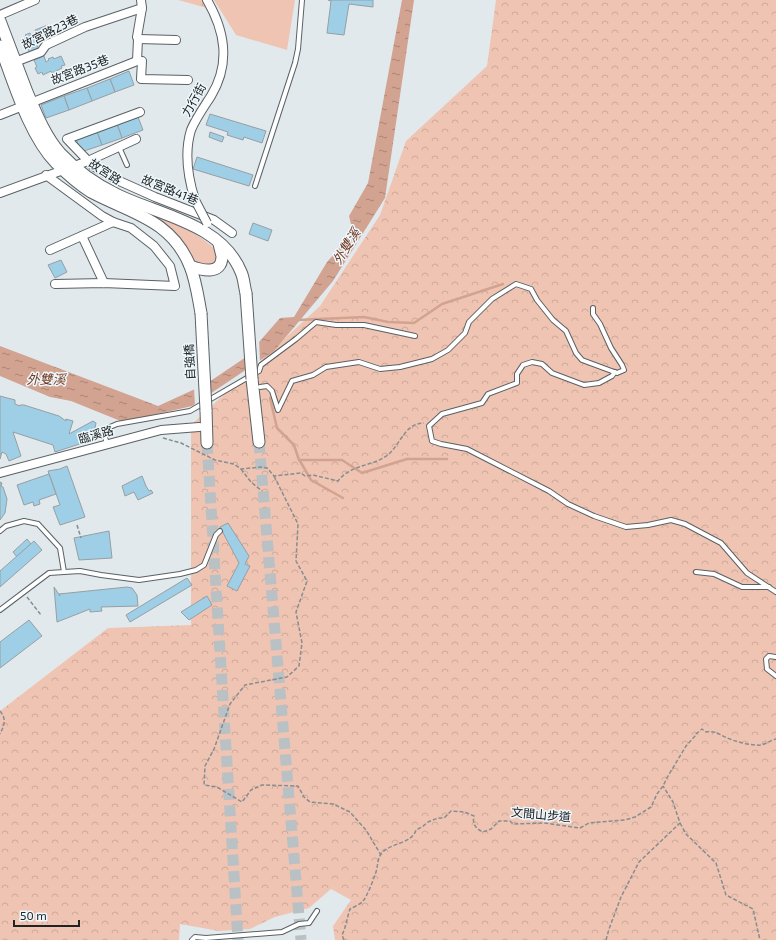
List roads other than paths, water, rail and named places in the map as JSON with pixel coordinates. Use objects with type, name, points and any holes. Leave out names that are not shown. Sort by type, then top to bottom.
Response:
[{"type":"main road","name":"故宮路","points":[[0,21],[15,62],[36,134],[52,159],[71,177],[89,190],[157,224],[172,238],[183,252],[190,266],[196,286],[201,313]]},
{"type":"main road","name":"故宮路","points":[[0,46],[27,104],[60,153],[74,166],[95,184],[117,195],[185,221],[211,235],[227,250],[242,272],[246,293],[256,383]]},
{"type":"main road","points":[[190,266],[213,270],[220,264],[222,258],[219,244]]},
{"type":"main road","name":"自強橋","points":[[201,313],[207,443]]},
{"type":"main road","points":[[256,383],[259,442]]},
{"type":"street","points":[[0,15],[35,0]]},
{"type":"street","name":"力行街","points":[[207,0],[218,20],[223,37],[224,61],[219,80],[191,131],[187,168],[189,183],[195,200],[207,223],[211,235]]},
{"type":"street","points":[[142,4],[136,37],[138,39],[137,61],[142,61],[141,79],[188,80]]},
{"type":"street","name":"故宮路23巷","points":[[15,62],[41,52],[46,45],[85,27],[142,4]]},
{"type":"street","points":[[138,39],[176,40]]},
{"type":"street","name":"故宮路35巷","points":[[0,115],[137,61]]},
{"type":"street","name":"故宮路41巷","points":[[140,112],[67,139],[93,166],[117,180],[155,197],[214,220],[232,234]]},
{"type":"street","points":[[0,193],[74,166],[136,139]]},
{"type":"street","points":[[46,175],[102,216],[113,222],[131,228],[154,246],[170,266],[175,286],[104,283],[55,284]]},
{"type":"street","points":[[50,250],[113,222]]},
{"type":"street","points":[[82,236],[104,283]]},
{"type":"street","name":"臨溪路","points":[[0,473],[167,428],[199,427]]},
{"type":"lane","points":[[255,186],[298,49],[302,0]]},
{"type":"lane","points":[[119,147],[127,165]]},
{"type":"lane","points":[[256,383],[266,386],[272,391],[278,410],[292,381],[313,375],[326,367],[359,362],[380,369],[400,367],[432,359],[448,350],[465,333],[469,322],[492,299],[516,284],[531,289],[537,300],[553,320],[566,331],[576,353],[582,360],[615,372],[624,370],[611,348],[600,324],[593,314],[593,308]]},
{"type":"lane","points":[[107,444],[103,430],[117,424],[190,411],[258,370],[261,365],[316,322],[336,325],[364,324],[415,336]]},
{"type":"lane","points":[[615,372],[612,376],[599,383],[584,385],[552,373],[542,364],[532,362],[523,365],[517,374],[517,383],[488,394],[482,403],[442,414],[429,426],[432,441],[467,449],[549,492],[568,504],[594,516],[626,527],[648,525],[671,520],[697,530],[720,543],[747,573],[776,592]]},
{"type":"lane","points":[[0,531],[6,526],[24,522],[38,524],[60,548],[64,572]]},
{"type":"lane","points":[[0,610],[49,573],[80,571],[139,580],[196,570],[204,565],[216,535],[220,531]]},
{"type":"lane","points":[[696,572],[714,574],[742,587],[769,587]]},
{"type":"lane","points":[[776,657],[769,656],[766,659],[768,669],[776,676]]},
{"type":"lane","points":[[192,940],[195,937],[206,938],[282,932],[299,924],[309,923],[317,911]]},
{"type":"water","name":"外雙溪","points":[[402,0],[414,0],[385,198],[333,281],[274,351],[192,406],[123,422],[71,401],[50,397],[0,376],[0,346],[158,406],[206,384],[246,357],[280,318],[294,317],[327,262],[353,233],[349,216],[368,183]]},
{"type":"waterway","points":[[297,320],[364,317],[388,322],[414,323],[442,304],[503,284]]},
{"type":"waterway","points":[[270,398],[277,428],[294,445],[299,460],[342,460],[362,473],[407,459],[447,459]]},
{"type":"waterway","points":[[300,461],[311,480],[343,498]]},
{"type":"tunnel","points":[[259,442],[301,940]]},
{"type":"tunnel","points":[[207,443],[238,940]]}]
